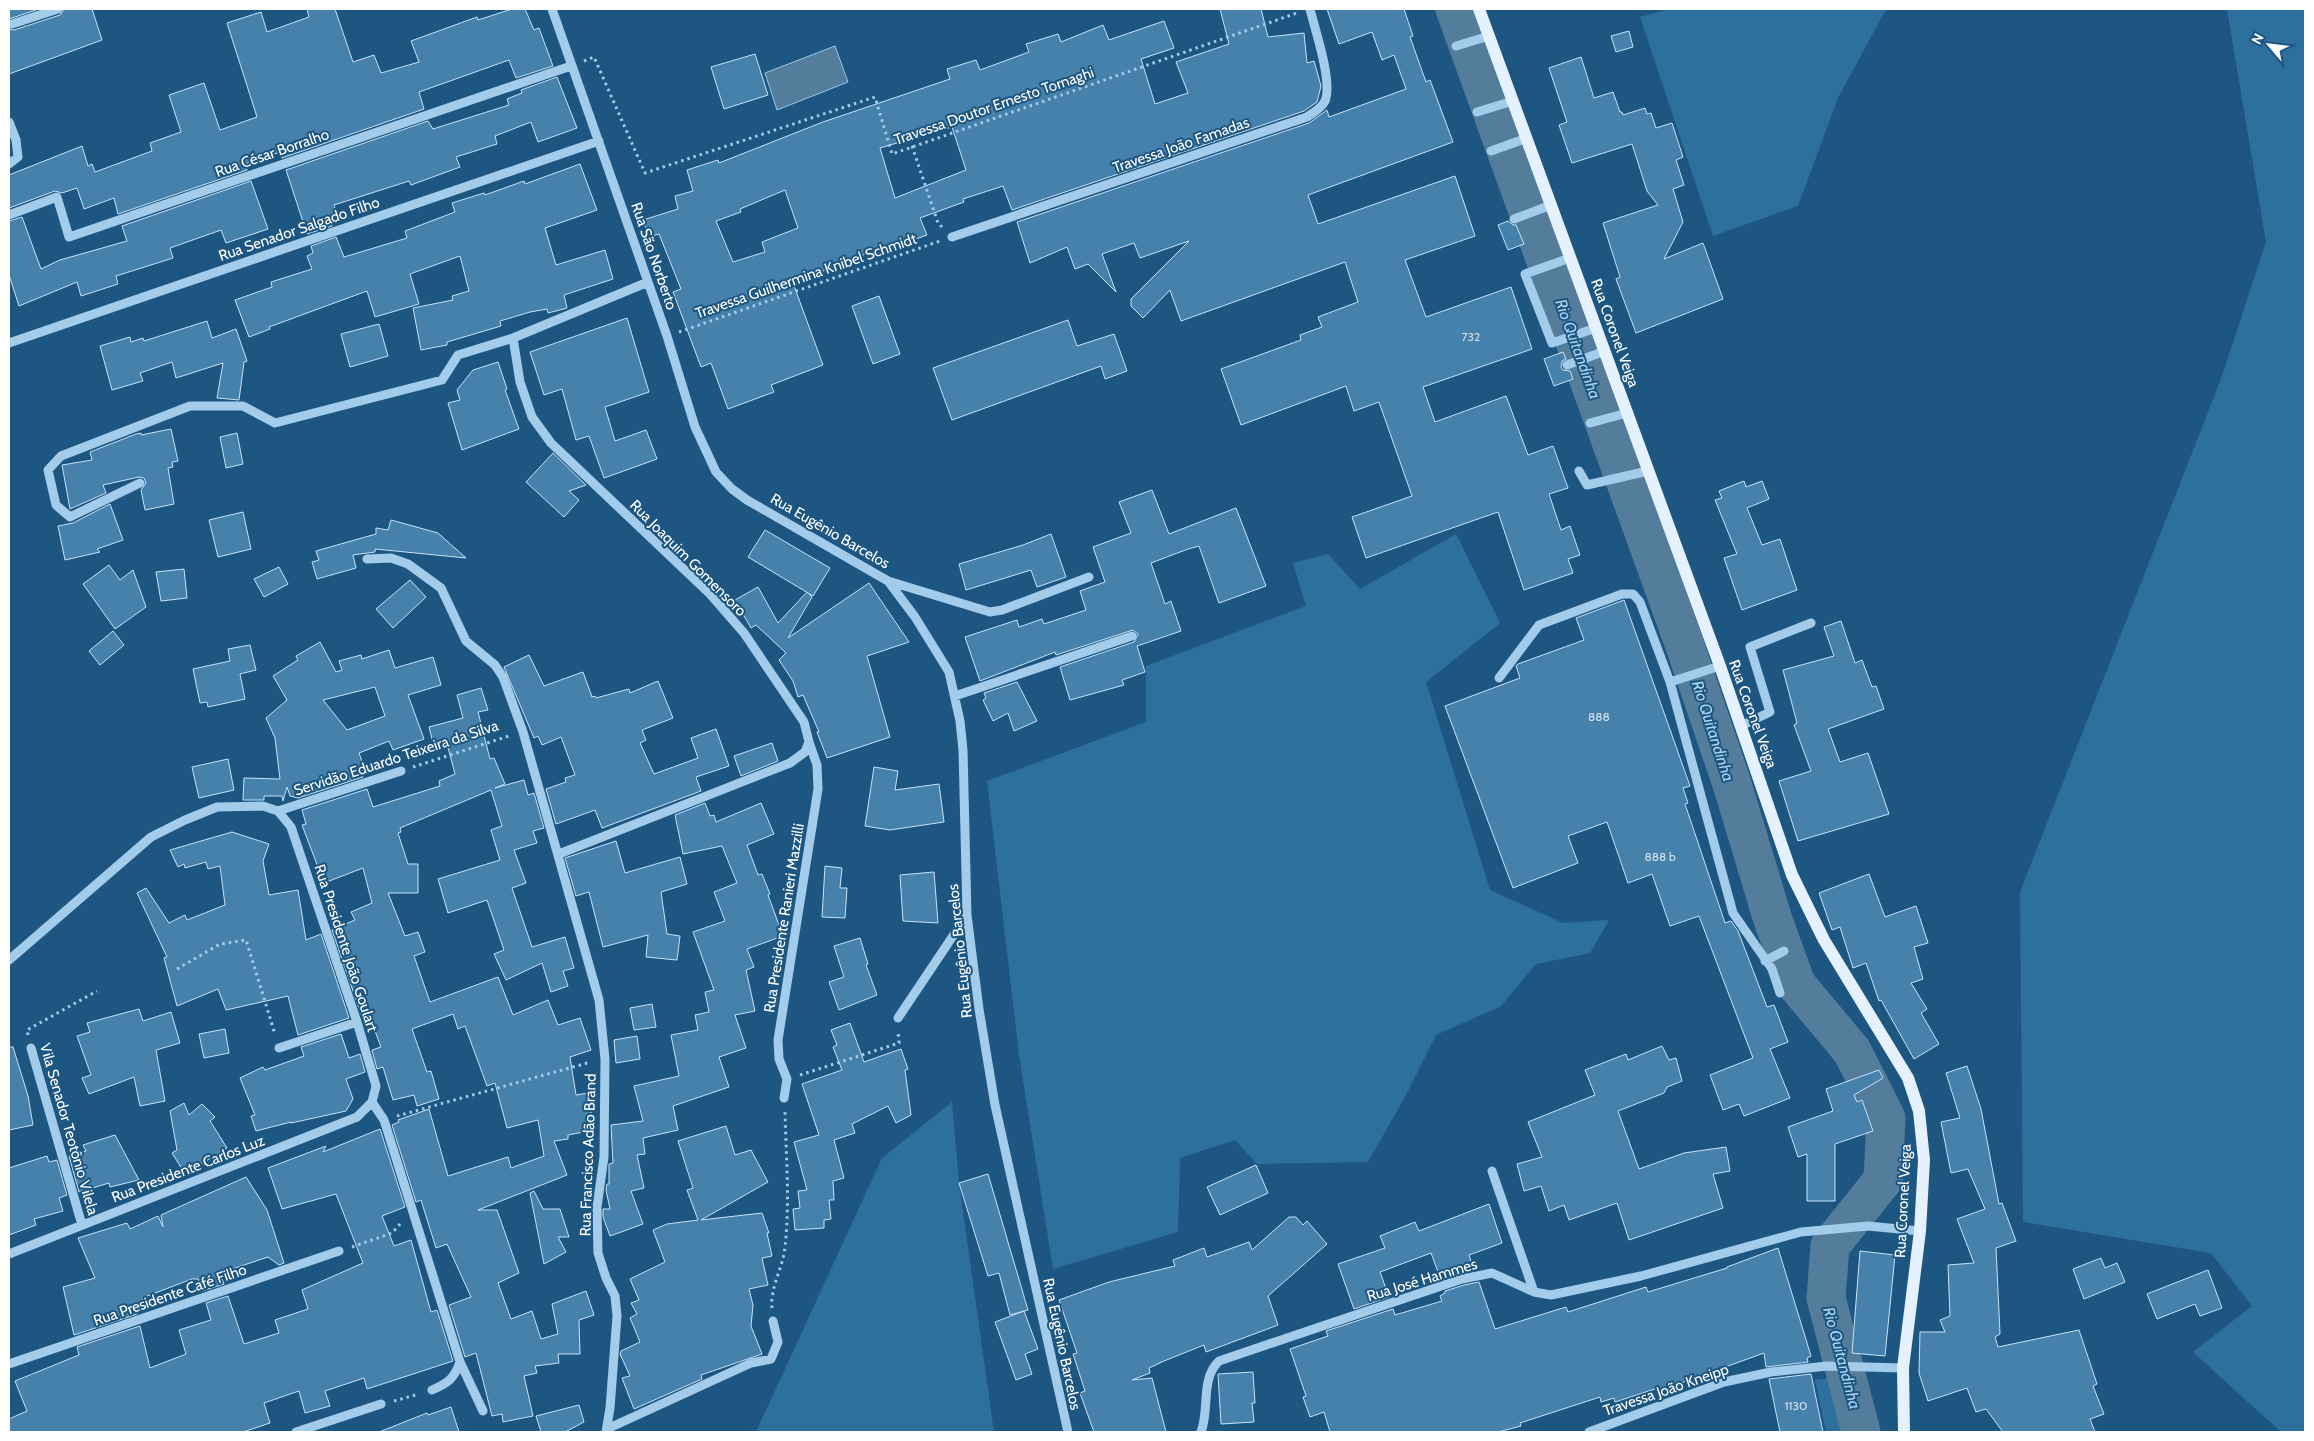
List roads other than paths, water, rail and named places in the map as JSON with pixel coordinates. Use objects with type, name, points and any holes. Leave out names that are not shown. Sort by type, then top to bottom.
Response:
[{"type":"main road","name":"Rua Coronel Veiga","points":[[1479,9],[1720,666],[1792,875],[1807,910],[1908,1078],[1919,1111],[1924,1160],[1920,1231],[1903,1368],[1904,1432]]},
{"type":"street","points":[[12,24],[58,9]]},
{"type":"street","name":"Rua São Norberto","points":[[552,9],[667,336],[695,427],[705,452],[716,472],[732,489],[747,500]]},
{"type":"street","name":"Travessa João Famadas","points":[[952,237],[1307,117],[1324,103],[1328,89],[1307,10]]},
{"type":"street","points":[[1456,46],[1489,36]]},
{"type":"street","name":"Rua César Borralho","points":[[9,215],[57,197],[69,237],[572,66]]},
{"type":"street","points":[[1477,112],[1513,101]]},
{"type":"street","points":[[9,122],[16,140],[18,157],[9,164]]},
{"type":"street","points":[[1491,151],[1527,138]]},
{"type":"street","name":"Rua Senador Salgado Filho","points":[[9,344],[599,141]]},
{"type":"street","points":[[1514,219],[1551,206]]},
{"type":"street","points":[[1570,258],[1525,274],[1552,343],[1596,328]]},
{"type":"street","points":[[140,483],[70,517],[56,506],[48,470],[61,456],[190,406],[243,406],[275,423],[442,380],[458,354],[513,338],[648,282]]},
{"type":"street","name":"Rua Joaquim Gomensoro","points":[[513,338],[520,382],[532,417],[551,443],[710,594],[744,633],[804,722],[809,742]]},
{"type":"street","points":[[1568,364],[1588,359],[1604,351]]},
{"type":"street","points":[[1590,423],[1627,413]]},
{"type":"street","points":[[1579,471],[1587,485],[1648,471]]},
{"type":"street","name":"Rua Eugênio Barcelos","points":[[747,500],[888,581],[915,617],[949,672],[955,696],[963,750],[967,915],[978,1009],[995,1105],[1068,1432]]},
{"type":"street","name":"Rua Francisco Adão Brand","points":[[367,559],[391,558],[408,564],[441,588],[466,641],[495,665],[508,690],[523,732],[559,854],[599,1000],[604,1058],[604,1157],[597,1207],[598,1253],[606,1278],[615,1296],[617,1316],[606,1431]]},
{"type":"street","points":[[888,581],[990,612],[1002,610],[1089,577]]},
{"type":"street","points":[[1499,678],[1539,625],[1622,594],[1633,594],[1640,602],[1670,682],[1733,913],[1772,969],[1780,993]]},
{"type":"street","points":[[1740,726],[1770,712],[1750,646],[1811,623]]},
{"type":"street","points":[[955,696],[1132,636]]},
{"type":"street","points":[[1670,682],[1720,666]]},
{"type":"street","points":[[559,854],[790,763],[805,752],[809,742]]},
{"type":"street","name":"Rua Presidente Ranieri Mazzilli","points":[[784,1098],[787,1079],[779,1059],[778,1040],[818,789],[817,765],[809,742]]},
{"type":"street","name":"Servidão Eduardo Teixeira da Silva","points":[[278,811],[401,771]]},
{"type":"street","points":[[9,960],[151,837],[217,807],[263,806],[278,811]]},
{"type":"street","name":"Rua Presidente João Goulart","points":[[278,811],[291,827],[357,1022],[376,1086],[372,1102]]},
{"type":"street","points":[[898,1018],[967,915]]},
{"type":"street","points":[[1766,961],[1784,951]]},
{"type":"street","points":[[279,1048],[357,1022]]},
{"type":"street","name":"Vila Senador Teotônio Vilela","points":[[31,1048],[82,1225]]},
{"type":"street","points":[[372,1102],[384,1120],[460,1362],[483,1410]]},
{"type":"street","name":"Rua Presidente Carlos Luz","points":[[9,1254],[357,1117],[372,1102]]},
{"type":"street","points":[[1492,1171],[1534,1292]]},
{"type":"street","name":"Rua José Hammes","points":[[1200,1432],[1204,1424],[1208,1375],[1220,1361],[1462,1279],[1492,1273],[1534,1292],[1551,1295],[1600,1286],[1802,1232],[1868,1226],[1920,1231]]},
{"type":"street","name":"Rua Presidente Café Filho","points":[[9,1364],[339,1251]]},
{"type":"street","name":"Rua Francisco Adão Brand","points":[[606,1431],[751,1362],[771,1359],[778,1342],[773,1321]]},
{"type":"street","points":[[432,1390],[448,1383],[455,1376],[460,1362]]},
{"type":"street","name":"Travessa João Kneipp","points":[[1589,1432],[1724,1382],[1771,1372],[1827,1366],[1903,1368]]},
{"type":"street","points":[[296,1432],[381,1404]]},
{"type":"waterway","name":"Rio Quitandinha","points":[[1455,9],[1685,646],[1732,784],[1772,917],[1796,984],[1852,1051],[1886,1118],[1883,1180],[1830,1246],[1826,1298],[1861,1432]]}]
